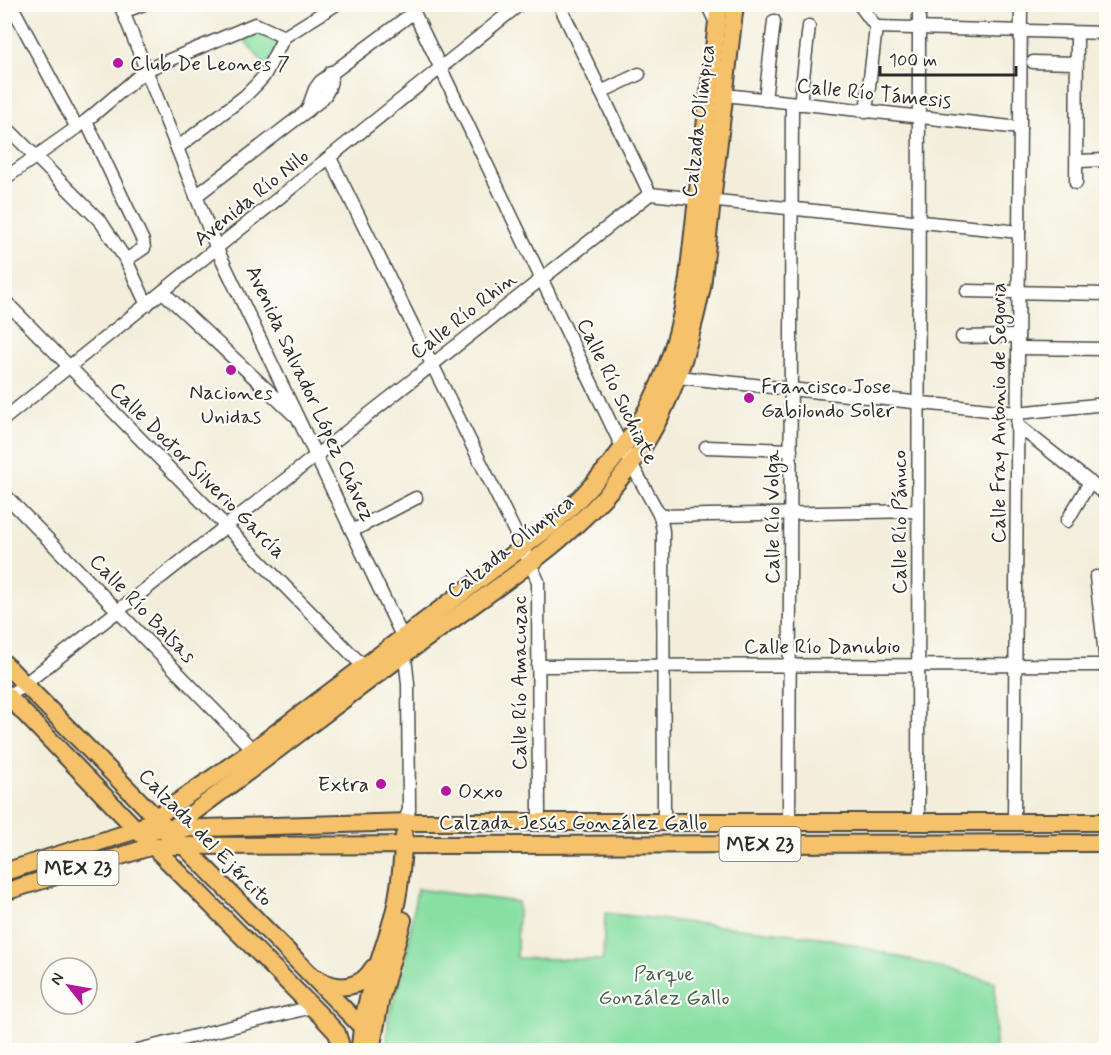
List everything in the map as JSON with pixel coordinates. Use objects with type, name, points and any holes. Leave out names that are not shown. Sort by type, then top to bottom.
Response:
[{"type":"main road","name":"Calzada Olímpica","points":[[153,846],[404,645],[527,555],[565,536],[589,514],[631,465],[654,428],[678,377],[693,331],[702,287],[704,199],[719,4]]},
{"type":"main road","name":"Calzada Olímpica","points":[[527,555],[598,482],[623,449],[652,400],[676,340],[724,95],[735,4]]},
{"type":"main road","name":"Calzada Olímpica","points":[[137,830],[253,750],[364,667],[404,645]]},
{"type":"main road","name":"Calzada del Ejército","points":[[4,663],[361,1026],[368,1049]]},
{"type":"main road","name":"Calzada del Ejército","points":[[6,694],[337,1033],[342,1050]]},
{"type":"main road","points":[[101,861],[119,836],[123,825],[122,815]]},
{"type":"main road","name":"Calzada Jesús González Gallo","points":[[170,831],[410,819],[664,824],[1107,822]]},
{"type":"main road","name":"Avenida Salvador López Chávez","points":[[368,1049],[405,911],[410,819]]},
{"type":"main road","points":[[1016,822],[1069,843]]},
{"type":"main road","name":"MEX 23","points":[[4,872],[137,830],[170,831]]},
{"type":"main road","name":"Calzada Jesús González Gallo","points":[[183,846],[1107,843]]},
{"type":"main road","name":"Avenida Salvador López Chávez","points":[[361,1026],[409,845]]},
{"type":"main road","name":"MEX 23","points":[[4,892],[153,846],[183,846]]},
{"type":"main road","points":[[296,962],[320,981],[331,985],[350,986],[359,984],[365,979],[382,951]]},
{"type":"street","points":[[122,8],[144,4]]},
{"type":"street","points":[[177,148],[256,85],[264,76],[284,37],[337,4]]},
{"type":"street","name":"Avenida Río Nilo","points":[[4,419],[520,4]]},
{"type":"street","points":[[559,4],[650,194],[1019,232]]},
{"type":"street","points":[[707,4],[717,25]]},
{"type":"street","points":[[859,4],[876,27],[866,112]]},
{"type":"street","name":"Calle Río Pánuco","points":[[918,823],[919,4]]},
{"type":"street","name":"Calle Fray Antonio de Segovia","points":[[1016,822],[1021,4]]},
{"type":"street","points":[[12,6],[81,124],[143,241],[144,248],[126,260]]},
{"type":"street","name":"Avenida Salvador López Chávez","points":[[122,8],[217,249],[404,645],[408,684],[410,819]]},
{"type":"street","points":[[196,196],[307,111],[328,92],[331,72],[412,8]]},
{"type":"street","name":"Calle Río Suchiate","points":[[412,8],[623,449],[660,516],[663,531],[664,824]]},
{"type":"street","points":[[765,100],[774,21]]},
{"type":"street","points":[[4,179],[81,124],[146,70],[255,24],[284,37]]},
{"type":"street","name":"Calle Río Volga","points":[[789,823],[792,208],[796,104],[809,26]]},
{"type":"street","points":[[876,27],[1107,33]]},
{"type":"street","points":[[1076,183],[1077,33]]},
{"type":"street","points":[[1033,62],[1077,63]]},
{"type":"street","points":[[601,92],[639,74]]},
{"type":"street","name":"Calle Río Támesis","points":[[724,95],[1020,128]]},
{"type":"street","points":[[4,125],[101,222],[126,260],[147,305]]},
{"type":"street","name":"Calle Río Amacuzac","points":[[330,158],[538,581],[539,823]]},
{"type":"street","points":[[1077,161],[1107,160]]},
{"type":"street","name":"Calle Río Rhin","points":[[6,694],[25,684],[650,194]]},
{"type":"street","points":[[967,291],[1107,294]]},
{"type":"street","points":[[163,292],[298,419]]},
{"type":"street","name":"Calle Doctor Silverio García","points":[[4,300],[364,667]]},
{"type":"street","points":[[962,338],[1107,349]]},
{"type":"street","points":[[678,377],[918,401],[1017,419],[1107,404]]},
{"type":"street","points":[[1017,419],[1107,495]]},
{"type":"street","points":[[706,447],[791,450]]},
{"type":"street","points":[[1067,521],[1090,482]]},
{"type":"street","name":"Calle Río Balsas","points":[[4,494],[253,750]]},
{"type":"street","points":[[352,531],[416,498]]},
{"type":"street","points":[[660,516],[918,511]]},
{"type":"street","points":[[1095,577],[1107,664]]},
{"type":"street","name":"Calle Río Danubio","points":[[538,666],[1107,664]]},
{"type":"street","points":[[142,1050],[312,1007]]},
{"type":"green space","points":[[256,24],[283,37],[267,68],[238,32]]},
{"type":"green space","name":"Parque González Gallo","points":[[417,889],[518,902],[517,958],[603,960],[605,913],[827,938],[995,982],[996,1050],[387,1050],[388,1019],[404,970]]},
{"type":"place","name":"Club De Leones 7","points":[[118,63]]},
{"type":"place","name":"Naciones Unidas","points":[[231,370]]},
{"type":"place","name":"Francisco Jose Gabilondo Soler","points":[[749,398]]},
{"type":"place","name":"Extra","points":[[381,784]]},
{"type":"place","name":"Oxxo","points":[[446,791]]}]
